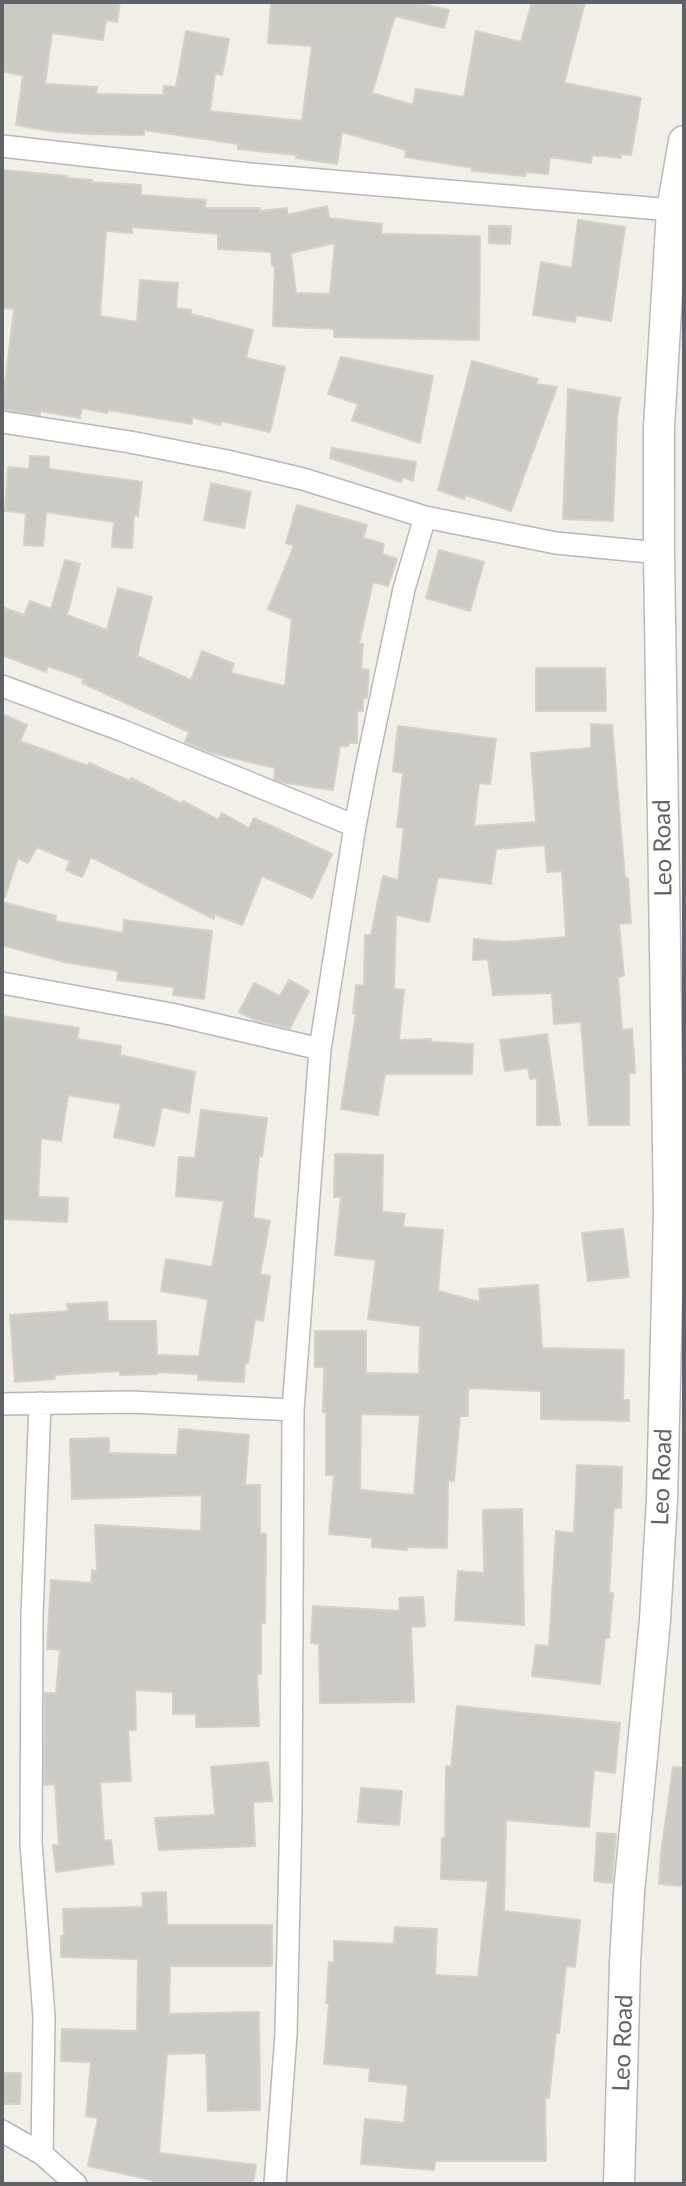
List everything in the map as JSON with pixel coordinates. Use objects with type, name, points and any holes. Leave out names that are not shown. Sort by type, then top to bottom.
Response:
[{"type":"street","name":"Leo Road","points":[[619,2184],[629,1892],[654,1620],[662,1486],[669,1213],[659,428],[672,210],[684,141]]},
{"type":"street","points":[[2,146],[278,177],[672,210]]},
{"type":"street","points":[[2,422],[228,461],[303,479],[425,516],[556,543],[659,553]]},
{"type":"street","points":[[275,2184],[287,2007],[293,1410],[320,1049],[355,825],[404,589],[425,516]]},
{"type":"street","points":[[2,686],[121,730],[355,825]]},
{"type":"street","points":[[2,983],[171,1014],[320,1049]]},
{"type":"street","points":[[2,1404],[131,1402],[293,1410]]},
{"type":"street","points":[[40,1403],[32,1616],[31,1843],[44,2017],[42,2154]]},
{"type":"street","points":[[2,2131],[42,2154],[76,2184]]},
{"type":"building","points":[[2,2],[120,2],[117,22],[106,20],[103,40],[52,33],[45,84],[97,87],[96,94],[163,95],[164,86],[176,87],[186,31],[229,39],[222,75],[215,73],[210,111],[302,121],[312,46],[268,43],[271,2],[412,2],[449,10],[444,28],[395,16],[372,93],[413,105],[416,89],[464,97],[476,31],[521,42],[532,2],[585,2],[564,83],[641,98],[631,155],[621,154],[621,158],[592,155],[591,163],[550,157],[548,174],[526,172],[525,176],[472,171],[473,168],[405,157],[406,150],[342,132],[337,164],[296,158],[297,155],[238,149],[238,144],[144,130],[144,135],[92,134],[56,132],[16,125],[23,76],[2,71]]},
{"type":"building","points":[[2,170],[67,176],[66,178],[92,180],[91,182],[141,185],[141,195],[206,200],[205,208],[260,208],[260,211],[287,208],[287,215],[327,206],[329,218],[382,224],[381,234],[480,236],[479,340],[334,337],[334,329],[273,326],[275,266],[272,266],[271,252],[218,249],[218,234],[132,227],[132,233],[106,231],[100,316],[137,322],[140,280],[178,283],[176,308],[191,310],[191,314],[253,330],[246,358],[285,367],[270,432],[221,421],[220,425],[192,417],[192,424],[108,410],[107,413],[82,408],[80,418],[40,411],[40,415],[2,409],[14,309],[2,308]],"holes":[[[335,243],[330,294],[296,293],[291,253]]]},
{"type":"building","points":[[578,220],[625,227],[611,321],[576,315],[575,322],[533,315],[541,262],[572,268]]},
{"type":"building","points":[[489,226],[511,226],[510,244],[489,243]]},
{"type":"building","points":[[341,357],[433,376],[420,443],[352,420],[358,404],[328,394]]},
{"type":"building","points":[[472,361],[538,379],[536,384],[557,387],[511,511],[466,495],[464,499],[438,490]]},
{"type":"building","points":[[568,389],[620,398],[613,521],[563,519]]},
{"type":"building","points":[[332,448],[416,462],[413,481],[403,477],[401,482],[330,458]]},
{"type":"building","points":[[30,456],[49,457],[49,469],[142,482],[138,516],[134,515],[132,548],[112,547],[114,522],[46,512],[43,546],[24,545],[26,513],[5,511],[8,467],[29,469]]},
{"type":"building","points":[[211,483],[251,492],[244,528],[204,520]]},
{"type":"building","points":[[297,505],[367,525],[363,538],[384,544],[382,554],[397,559],[388,586],[373,582],[359,644],[363,644],[361,669],[369,670],[367,698],[363,697],[363,711],[357,711],[357,743],[340,746],[333,790],[274,779],[275,768],[212,753],[185,742],[189,732],[82,683],[84,679],[48,666],[46,672],[2,655],[2,607],[24,615],[30,601],[51,609],[65,560],[80,564],[67,615],[107,630],[118,588],[152,597],[137,656],[191,680],[202,651],[234,664],[231,673],[285,686],[292,619],[268,609],[294,546],[286,543]]},
{"type":"building","points":[[439,550],[484,562],[470,611],[426,598]]},
{"type":"building","points":[[536,668],[605,668],[606,711],[536,711]]},
{"type":"building","points":[[2,714],[27,725],[20,741],[88,766],[89,763],[130,781],[131,778],[218,820],[222,813],[249,828],[254,818],[332,854],[312,898],[262,876],[242,925],[214,914],[214,919],[91,857],[82,877],[66,870],[70,861],[37,847],[28,863],[18,858],[5,897],[2,896]]},
{"type":"building","points":[[591,724],[612,725],[625,878],[628,878],[631,923],[619,924],[624,976],[618,977],[622,1030],[632,1029],[635,1073],[629,1073],[629,1125],[589,1125],[581,1022],[554,1024],[552,993],[493,995],[488,959],[473,960],[474,939],[505,942],[566,937],[562,871],[547,872],[545,845],[496,849],[491,884],[438,877],[429,922],[396,915],[394,989],[404,990],[399,1040],[431,1039],[431,1042],[473,1044],[472,1074],[385,1074],[378,1115],[341,1109],[356,1014],[353,1013],[356,985],[364,986],[365,935],[371,935],[383,876],[398,880],[404,828],[397,827],[403,773],[393,771],[398,726],[496,739],[490,784],[479,783],[474,826],[536,822],[531,753],[591,748]]},
{"type":"building","points":[[2,902],[56,916],[55,921],[123,933],[124,920],[212,931],[204,999],[173,995],[174,987],[117,980],[118,971],[64,962],[2,945]]},
{"type":"building","points":[[289,980],[309,991],[290,1028],[255,1020],[239,1012],[254,983],[280,996]]},
{"type":"building","points":[[2,1016],[79,1028],[77,1039],[121,1046],[120,1055],[195,1072],[189,1113],[162,1107],[154,1146],[114,1137],[121,1104],[68,1095],[61,1141],[41,1138],[38,1197],[68,1198],[67,1222],[2,1219]]},
{"type":"building","points":[[547,1034],[560,1125],[537,1125],[537,1078],[530,1079],[528,1068],[505,1071],[500,1040]]},
{"type":"building","points":[[201,1110],[267,1118],[262,1156],[259,1156],[253,1218],[270,1221],[260,1274],[270,1276],[263,1321],[255,1319],[248,1363],[245,1363],[244,1382],[198,1380],[198,1374],[157,1372],[120,1375],[120,1371],[54,1375],[55,1379],[15,1382],[10,1315],[68,1311],[67,1304],[107,1302],[108,1321],[156,1321],[157,1355],[199,1356],[208,1299],[161,1291],[166,1259],[212,1267],[224,1201],[176,1196],[179,1157],[195,1158]]},
{"type":"building","points":[[335,1154],[383,1155],[382,1212],[405,1214],[403,1227],[443,1230],[438,1291],[480,1302],[479,1289],[538,1285],[542,1348],[624,1350],[623,1400],[629,1400],[629,1421],[541,1419],[541,1391],[468,1388],[468,1416],[460,1416],[454,1481],[448,1480],[447,1548],[407,1547],[407,1550],[372,1547],[372,1538],[329,1534],[334,1475],[326,1475],[324,1367],[315,1367],[315,1331],[366,1331],[366,1373],[419,1374],[420,1326],[368,1319],[376,1260],[335,1255],[341,1197],[334,1197]],"holes":[[[361,1414],[420,1415],[414,1495],[360,1490]]]},
{"type":"building","points":[[623,1229],[629,1277],[588,1281],[582,1233]]},
{"type":"building","points":[[179,1429],[249,1435],[245,1485],[260,1485],[260,1533],[266,1534],[265,1623],[261,1623],[261,1674],[257,1674],[259,1726],[196,1727],[196,1714],[173,1714],[173,1692],[135,1690],[136,1730],[128,1730],[131,1781],[100,1782],[104,1841],[111,1840],[114,1864],[56,1872],[53,1845],[59,1845],[55,1784],[44,1785],[45,1693],[56,1693],[60,1650],[47,1649],[51,1580],[91,1583],[92,1570],[97,1571],[95,1525],[201,1531],[202,1495],[72,1499],[70,1439],[109,1438],[109,1453],[177,1455]]},
{"type":"building","points":[[577,1465],[622,1467],[621,1508],[614,1508],[609,1593],[613,1593],[609,1638],[605,1638],[600,1684],[532,1676],[536,1645],[549,1646],[556,1531],[574,1533]]},
{"type":"building","points":[[522,1509],[524,1625],[455,1620],[458,1571],[484,1573],[483,1510]]},
{"type":"building","points":[[423,1597],[425,1626],[411,1627],[414,1702],[320,1703],[319,1644],[311,1643],[313,1606],[400,1611],[399,1598]]},
{"type":"building","points":[[457,1706],[620,1723],[615,1773],[594,1770],[589,1827],[506,1820],[504,1911],[580,1920],[575,1967],[566,1966],[549,2098],[545,2097],[546,2161],[435,2161],[434,2170],[361,2164],[365,2119],[404,2123],[408,2085],[369,2081],[370,2068],[324,2064],[329,1962],[334,1963],[334,1941],[394,1944],[395,1927],[437,1929],[435,1975],[478,1977],[488,1881],[441,1879],[442,1838],[445,1838],[446,1766],[451,1767]]},
{"type":"building","points":[[268,1762],[272,1801],[253,1802],[255,1846],[159,1850],[155,1818],[215,1815],[211,1767]]},
{"type":"building","points":[[673,1767],[684,1768],[684,1886],[659,1884]]},
{"type":"building","points":[[361,1788],[402,1791],[399,1825],[358,1822]]},
{"type":"building","points":[[597,1833],[616,1834],[612,1883],[594,1881]]},
{"type":"building","points":[[166,1892],[167,1925],[272,1925],[272,1966],[170,1966],[169,2014],[259,2012],[260,2110],[208,2111],[206,2053],[167,2054],[159,2153],[256,2165],[253,2184],[152,2184],[152,2180],[88,2166],[98,2118],[86,2116],[91,2062],[61,2061],[62,2029],[137,2031],[138,1959],[61,1957],[61,1936],[64,1936],[63,1909],[143,1907],[142,1893]]},
{"type":"building","points":[[2,2073],[21,2073],[20,2104],[2,2104]]}]
